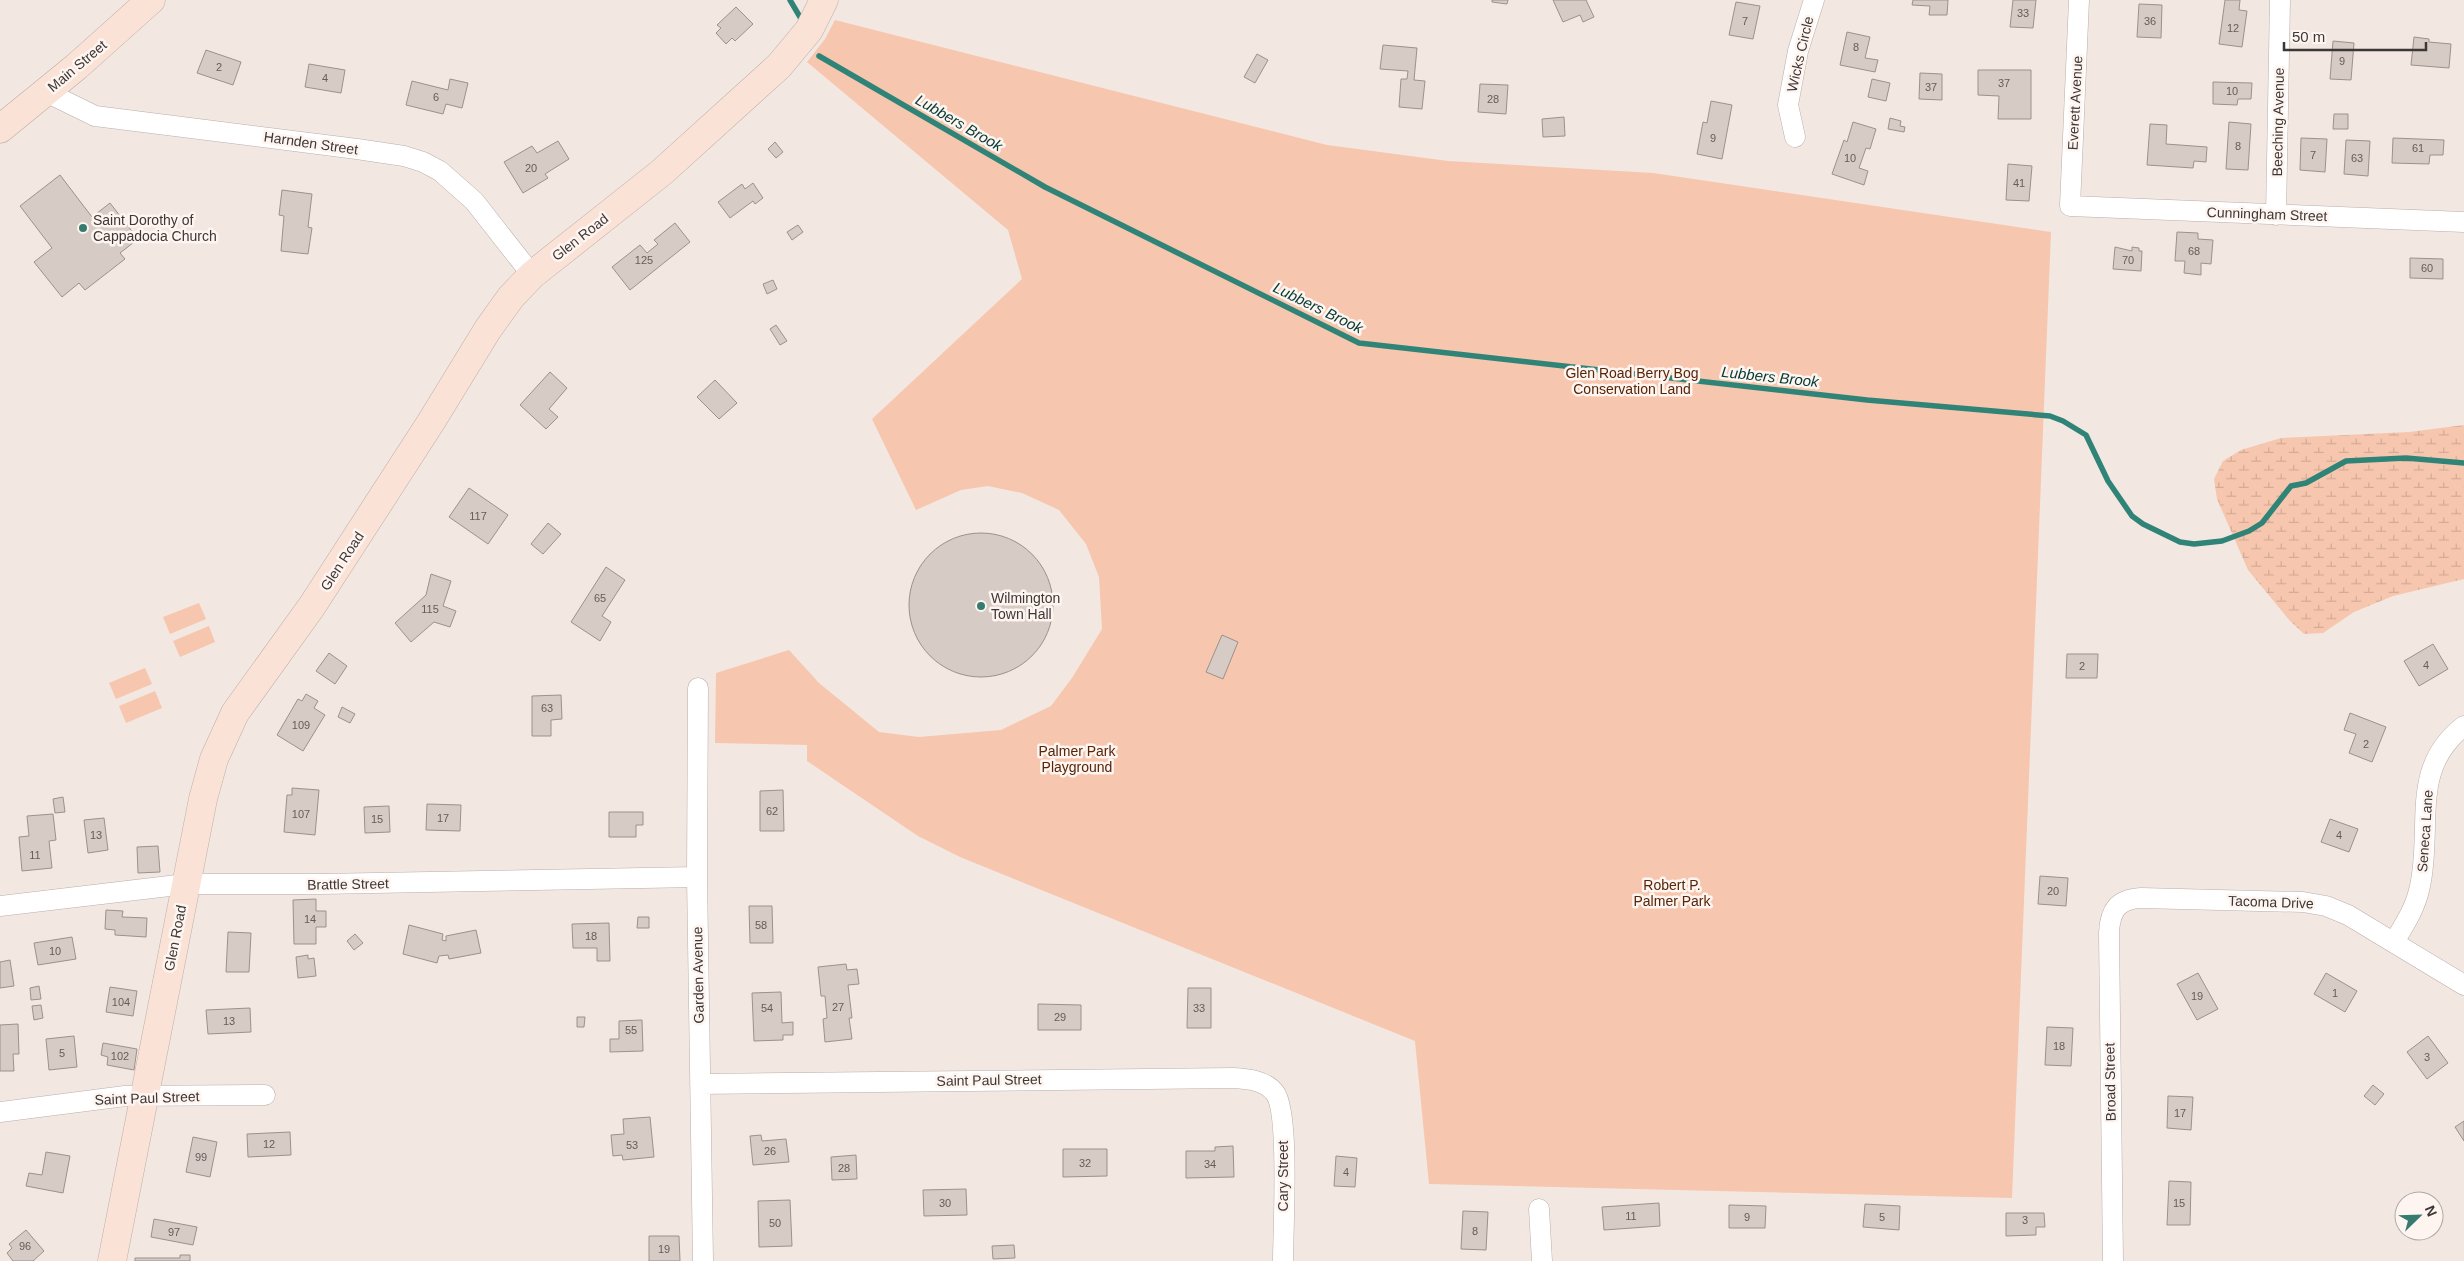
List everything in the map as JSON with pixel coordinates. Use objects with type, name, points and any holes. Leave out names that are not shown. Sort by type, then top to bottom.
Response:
[{"type":"street","name":"Main Street","points":[[0,129],[46,92],[152,0]]},
{"type":"street","name":"Glen Road","points":[[112,1261],[186,884],[214,759],[235,714],[318,598],[422,437],[488,329],[511,297],[532,275],[662,172],[779,66],[809,30],[824,0]]},
{"type":"street","name":"Wicks Circle","points":[[1795,137],[1788,105],[1798,51],[1814,0]]},
{"type":"street","name":"Everett Avenue","points":[[2070,206],[2080,0]]},
{"type":"street","name":"Beeching Avenue","points":[[2276,215],[2280,0]]},
{"type":"street","name":"Harnden Street","points":[[46,92],[96,116],[358,149],[404,156],[423,162],[440,171],[474,201],[532,275]]},
{"type":"street","name":"Cunningham Street","points":[[2070,206],[2464,222]]},
{"type":"street","name":"Garden Avenue","points":[[698,688],[696,877],[703,1261]]},
{"type":"street","name":"Seneca Lane","points":[[2394,942],[2411,914],[2420,888],[2425,849],[2428,782],[2431,769],[2442,748],[2464,726]]},
{"type":"street","name":"Brattle Street","points":[[0,906],[186,884],[330,884],[696,877]]},
{"type":"street","name":"Tacoma Drive","points":[[2117,905],[2128,899],[2141,898],[2314,903],[2337,909],[2464,985]]},
{"type":"street","name":"Broad Street","points":[[2113,1261],[2109,932],[2110,918],[2117,905]]},
{"type":"street","name":"Saint Paul Street","points":[[700,1084],[1233,1078],[1257,1081],[1275,1093]]},
{"type":"street","name":"Cary Street","points":[[1275,1093],[1282,1107],[1284,1126],[1283,1261]]},
{"type":"street","name":"Saint Paul Street","points":[[0,1112],[120,1097],[265,1095]]},
{"type":"street","points":[[1539,1209],[1542,1261]]},
{"type":"green space","name":"Robert P. Palmer Park","points":[[835,20],[1327,145],[1448,161],[1653,173],[2051,232],[2012,1198],[1429,1184],[1415,1041],[960,857],[918,836],[807,761],[807,745],[715,743],[716,673],[789,650],[819,683],[879,732],[919,737],[1001,730],[1051,706],[1072,678],[1102,629],[1099,577],[1086,544],[1059,510],[1022,493],[988,486],[961,490],[916,510],[872,419],[1022,279],[1008,230],[807,62],[825,39]]},
{"type":"green space","points":[[2464,425],[2464,579],[2393,596],[2354,612],[2323,633],[2304,634],[2290,621],[2248,570],[2217,499],[2214,479],[2223,461],[2241,450],[2281,438],[2409,432]]},
{"type":"green space","points":[[199,603],[206,619],[170,634],[163,617]]},
{"type":"green space","points":[[209,626],[215,642],[180,657],[173,641]]},
{"type":"green space","points":[[145,668],[152,684],[116,699],[109,683]]},
{"type":"green space","points":[[155,691],[162,708],[126,723],[119,706]]},
{"type":"building","points":[[1492,0],[1508,0],[1507,4],[1492,2]]},
{"type":"building","points":[[1553,0],[1586,0],[1594,17],[1583,22],[1580,15],[1563,22]]},
{"type":"building","points":[[1913,0],[1948,0],[1947,15],[1929,15],[1930,6],[1912,5]]},
{"type":"building","points":[[2013,0],[2036,0],[2033,28],[2010,27]]},
{"type":"building","points":[[2225,0],[2240,0],[2239,10],[2247,11],[2242,47],[2219,44]]},
{"type":"building","points":[[1736,2],[1760,6],[1753,39],[1729,35]]},
{"type":"building","points":[[2139,4],[2162,5],[2161,38],[2137,37]]},
{"type":"building","points":[[736,7],[753,24],[735,41],[732,38],[726,44],[716,33],[721,28],[717,25]]},
{"type":"building","points":[[1847,32],[1870,37],[1865,58],[1878,60],[1875,72],[1840,65]]},
{"type":"building","points":[[2414,37],[2429,39],[2429,42],[2451,44],[2449,68],[2411,65]]},
{"type":"building","points":[[2333,41],[2354,43],[2351,80],[2330,79]]},
{"type":"building","points":[[1383,45],[1417,48],[1414,80],[1425,81],[1422,109],[1399,107],[1401,79],[1407,79],[1408,71],[1380,69]]},
{"type":"building","points":[[206,50],[241,62],[233,85],[197,73]]},
{"type":"building","points":[[1257,54],[1268,60],[1255,83],[1244,77]]},
{"type":"building","points":[[309,64],[345,70],[341,93],[305,87]]},
{"type":"building","points":[[1978,70],[2031,70],[2031,119],[1998,119],[1999,96],[1978,95]]},
{"type":"building","points":[[1920,73],[1942,74],[1942,100],[1919,99]]},
{"type":"building","points":[[450,79],[468,83],[462,108],[446,104],[443,114],[406,105],[412,81],[448,90]]},
{"type":"building","points":[[1872,79],[1890,83],[1886,101],[1868,97]]},
{"type":"building","points":[[2213,82],[2252,83],[2251,99],[2238,99],[2237,105],[2213,104]]},
{"type":"building","points":[[1480,84],[1508,85],[1506,114],[1478,112]]},
{"type":"building","points":[[1711,101],[1732,105],[1722,159],[1697,154],[1703,122],[1707,123]]},
{"type":"building","points":[[2334,114],[2348,114],[2348,129],[2333,129]]},
{"type":"building","points":[[1564,117],[1565,136],[1543,137],[1542,119]]},
{"type":"building","points":[[1890,118],[1901,121],[1900,126],[1905,127],[1904,132],[1888,129]]},
{"type":"building","points":[[1853,122],[1876,129],[1870,149],[1866,148],[1859,168],[1868,171],[1864,185],[1832,174],[1844,140],[1847,142]]},
{"type":"building","points":[[2229,122],[2251,124],[2248,170],[2226,169]]},
{"type":"building","points":[[2150,124],[2167,125],[2166,144],[2207,147],[2206,162],[2194,161],[2193,168],[2147,165]]},
{"type":"building","points":[[2301,138],[2327,139],[2325,172],[2300,170]]},
{"type":"building","points":[[2393,138],[2444,140],[2443,155],[2430,155],[2429,164],[2392,163]]},
{"type":"building","points":[[2346,140],[2370,141],[2368,176],[2344,174]]},
{"type":"building","points":[[558,141],[569,159],[545,174],[548,178],[523,193],[504,162],[532,146],[537,153]]},
{"type":"building","points":[[775,142],[783,152],[776,158],[768,149]]},
{"type":"building","points":[[2008,164],[2032,166],[2029,201],[2006,200]]},
{"type":"building","name":"Saint Dorothy of Cappadocia Church","points":[[60,175],[92,217],[110,203],[138,239],[120,253],[125,259],[85,290],[79,283],[62,297],[34,262],[52,248],[20,206]]},
{"type":"building","points":[[753,183],[763,198],[755,204],[753,201],[730,218],[718,202],[742,184],[745,189]]},
{"type":"building","points":[[282,190],[312,194],[308,227],[312,228],[308,254],[281,251],[284,216],[279,215]]},
{"type":"building","points":[[675,223],[690,242],[630,290],[612,267],[640,245],[647,253],[658,244],[654,240]]},
{"type":"building","points":[[798,225],[803,232],[792,240],[787,232]]},
{"type":"building","points":[[2177,232],[2198,233],[2198,239],[2213,240],[2211,264],[2201,263],[2201,275],[2184,273],[2185,261],[2175,261]]},
{"type":"building","points":[[2115,247],[2132,251],[2132,247],[2139,248],[2139,251],[2142,251],[2141,271],[2113,269]]},
{"type":"building","points":[[2410,258],[2443,259],[2443,279],[2410,278]]},
{"type":"building","points":[[773,280],[777,289],[767,294],[763,284]]},
{"type":"building","points":[[776,325],[787,341],[780,345],[770,329]]},
{"type":"building","points":[[550,372],[567,388],[549,409],[558,417],[546,429],[520,405]]},
{"type":"building","points":[[715,380],[737,403],[719,419],[697,397]]},
{"type":"building","points":[[469,488],[508,515],[488,544],[449,517]]},
{"type":"building","points":[[548,523],[561,534],[543,554],[531,544]]},
{"type":"building","name":"Wilmington Town Hall","points":[[981,533],[1009,538],[1032,554],[1048,577],[1053,605],[1048,633],[1032,656],[1009,672],[981,677],[953,672],[930,656],[914,633],[909,605],[914,577],[930,554],[953,538]]},
{"type":"building","points":[[606,567],[625,580],[602,616],[611,622],[600,641],[571,622]]},
{"type":"building","points":[[431,574],[451,581],[443,606],[456,611],[450,627],[434,622],[411,642],[395,623],[426,595]]},
{"type":"building","points":[[1222,635],[1238,642],[1223,679],[1206,672]]},
{"type":"building","points":[[2433,644],[2448,669],[2419,686],[2404,661]]},
{"type":"building","points":[[329,653],[347,666],[335,684],[316,671]]},
{"type":"building","points":[[2067,654],[2098,654],[2097,678],[2066,678]]},
{"type":"building","points":[[306,694],[318,701],[314,708],[325,715],[303,751],[277,735],[298,699],[302,701]]},
{"type":"building","points":[[561,695],[562,719],[551,720],[551,736],[532,736],[532,696]]},
{"type":"building","points":[[342,707],[355,714],[350,723],[338,717]]},
{"type":"building","points":[[2350,713],[2386,727],[2372,762],[2349,753],[2356,734],[2344,730]]},
{"type":"building","points":[[292,788],[319,790],[315,835],[284,832],[287,795],[292,795]]},
{"type":"building","points":[[783,790],[784,831],[760,831],[760,791]]},
{"type":"building","points":[[63,797],[65,812],[55,813],[53,799]]},
{"type":"building","points":[[427,804],[461,805],[460,831],[426,830]]},
{"type":"building","points":[[389,806],[390,832],[365,833],[364,807]]},
{"type":"building","points":[[609,812],[643,812],[643,825],[636,825],[636,837],[609,837]]},
{"type":"building","points":[[53,814],[56,840],[49,841],[52,868],[22,871],[19,837],[29,836],[27,816]]},
{"type":"building","points":[[104,818],[108,850],[88,853],[84,820]]},
{"type":"building","points":[[2330,819],[2358,829],[2349,852],[2321,842]]},
{"type":"building","points":[[158,846],[160,872],[138,873],[137,847]]},
{"type":"building","points":[[2040,876],[2068,878],[2066,906],[2038,904]]},
{"type":"building","points":[[316,899],[316,911],[326,911],[326,927],[316,927],[316,944],[294,944],[293,900]]},
{"type":"building","points":[[749,906],[772,906],[773,943],[750,943]]},
{"type":"building","points":[[106,910],[123,911],[122,917],[147,918],[146,937],[115,935],[115,930],[105,929]]},
{"type":"building","points":[[638,917],[649,917],[649,928],[637,928]]},
{"type":"building","points":[[609,923],[610,961],[597,961],[597,948],[573,948],[572,924]]},
{"type":"building","points":[[409,925],[443,934],[442,940],[446,941],[446,936],[476,930],[481,953],[449,959],[448,955],[439,956],[437,963],[403,954]]},
{"type":"building","points":[[228,932],[251,933],[249,972],[226,972]]},
{"type":"building","points":[[355,934],[363,943],[354,950],[347,941]]},
{"type":"building","points":[[72,937],[76,959],[38,965],[34,943]]},
{"type":"building","points":[[308,955],[308,959],[314,958],[316,976],[298,978],[296,957]]},
{"type":"building","points":[[10,960],[14,986],[0,988],[0,962]]},
{"type":"building","points":[[846,964],[847,970],[857,969],[859,984],[848,985],[852,1018],[849,1018],[852,1039],[825,1042],[823,1019],[827,1018],[825,996],[821,996],[818,967]]},
{"type":"building","points":[[2198,973],[2218,1009],[2197,1020],[2177,984]]},
{"type":"building","points":[[2326,973],[2357,991],[2345,1012],[2314,994]]},
{"type":"building","points":[[39,986],[41,999],[31,1000],[30,988]]},
{"type":"building","points":[[110,987],[137,991],[133,1016],[106,1012]]},
{"type":"building","points":[[1188,988],[1211,988],[1211,1028],[1187,1028]]},
{"type":"building","points":[[781,992],[782,1023],[793,1022],[793,1035],[783,1035],[783,1040],[754,1041],[752,993]]},
{"type":"building","points":[[1038,1004],[1081,1005],[1081,1030],[1038,1030]]},
{"type":"building","points":[[41,1005],[43,1018],[34,1020],[32,1006]]},
{"type":"building","points":[[250,1008],[251,1032],[208,1034],[206,1010]]},
{"type":"building","points":[[577,1017],[585,1017],[584,1027],[577,1027]]},
{"type":"building","points":[[642,1020],[643,1051],[610,1052],[610,1039],[619,1039],[619,1021]]},
{"type":"building","points":[[18,1024],[19,1054],[13,1054],[14,1071],[0,1071],[0,1025]]},
{"type":"building","points":[[2047,1027],[2073,1028],[2071,1066],[2045,1065]]},
{"type":"building","points":[[74,1036],[77,1067],[49,1070],[46,1039]]},
{"type":"building","points":[[2428,1036],[2448,1063],[2427,1079],[2407,1052]]},
{"type":"building","points":[[103,1043],[137,1049],[134,1070],[107,1065],[108,1057],[101,1055]]},
{"type":"building","points":[[2373,1085],[2384,1094],[2375,1105],[2364,1096]]},
{"type":"building","points":[[2168,1096],[2193,1097],[2191,1130],[2167,1128]]},
{"type":"building","points":[[650,1117],[654,1157],[623,1160],[622,1155],[613,1156],[611,1135],[624,1134],[623,1119]]},
{"type":"building","points":[[2464,1121],[2464,1141],[2455,1127]]},
{"type":"building","points":[[290,1132],[291,1155],[248,1157],[247,1134]]},
{"type":"building","points":[[761,1135],[762,1141],[786,1139],[789,1162],[753,1165],[750,1136]]},
{"type":"building","points":[[193,1137],[217,1142],[210,1177],[186,1172]]},
{"type":"building","points":[[1233,1146],[1234,1177],[1186,1178],[1186,1151],[1215,1151],[1215,1147]]},
{"type":"building","points":[[1063,1149],[1107,1149],[1107,1176],[1063,1177]]},
{"type":"building","points":[[46,1152],[70,1156],[63,1193],[26,1186],[29,1173],[42,1175]]},
{"type":"building","points":[[856,1155],[857,1179],[832,1180],[831,1157]]},
{"type":"building","points":[[1336,1156],[1357,1158],[1355,1187],[1334,1186]]},
{"type":"building","points":[[2169,1181],[2191,1182],[2190,1225],[2167,1225]]},
{"type":"building","points":[[966,1189],[967,1215],[924,1216],[923,1190]]},
{"type":"building","points":[[790,1200],[792,1246],[759,1247],[758,1201]]},
{"type":"building","points":[[1659,1203],[1660,1226],[1604,1230],[1602,1207]]},
{"type":"building","points":[[1865,1204],[1900,1206],[1899,1230],[1863,1227]]},
{"type":"building","points":[[1729,1205],[1766,1206],[1765,1228],[1729,1228]]},
{"type":"building","points":[[1463,1211],[1488,1212],[1486,1250],[1461,1249]]},
{"type":"building","points":[[2006,1213],[2044,1213],[2045,1227],[2036,1227],[2036,1235],[2006,1236]]},
{"type":"building","points":[[154,1219],[197,1227],[193,1245],[151,1237]]},
{"type":"building","points":[[26,1230],[44,1251],[33,1261],[13,1261],[7,1253],[12,1248],[9,1244]]},
{"type":"building","points":[[649,1236],[679,1236],[680,1261],[649,1261]]},
{"type":"building","points":[[1014,1245],[1015,1258],[993,1259],[992,1246]]},
{"type":"building","points":[[180,1255],[190,1255],[190,1261],[135,1261],[135,1258],[180,1258]]},
{"type":"waterway","name":"Lubbers Brook","points":[[790,0],[800,17]]},
{"type":"waterway","name":"Lubbers Brook","points":[[819,56],[1045,187],[1359,343],[1867,400],[2050,416],[2063,421],[2086,435],[2108,481],[2132,516],[2143,524],[2180,542],[2194,544],[2222,541],[2249,531],[2262,523],[2291,486],[2306,483],[2346,461],[2406,458],[2464,463]]},
{"type":"place","name":"Saint Dorothy of Cappadocia Church","points":[[83,228]]},
{"type":"place","name":"Wilmington Town Hall","points":[[981,606]]},
{"type":"park label","name":"Glen Road Berry Bog Conservation Land","points":[[1632,382]]},
{"type":"park label","name":"Palmer Park Playground","points":[[1077,760]]}]
